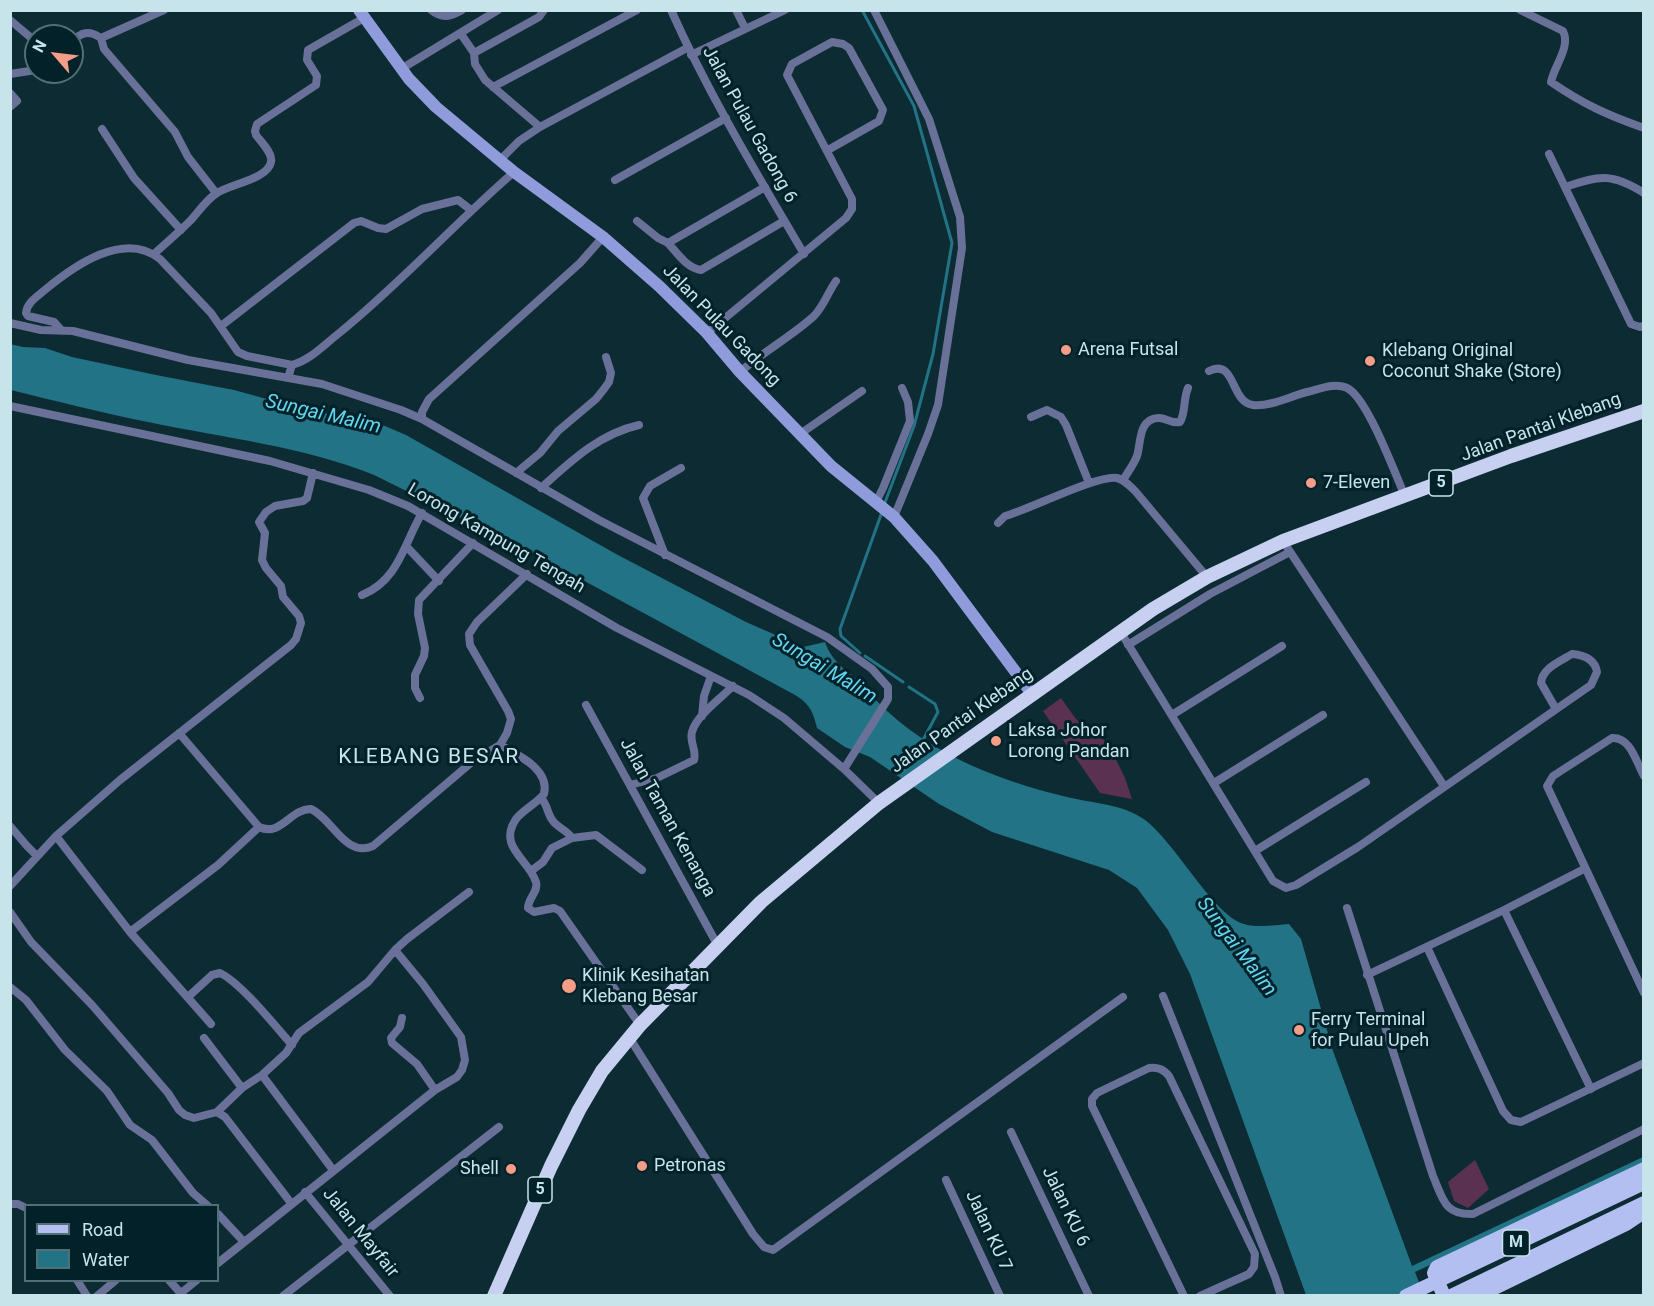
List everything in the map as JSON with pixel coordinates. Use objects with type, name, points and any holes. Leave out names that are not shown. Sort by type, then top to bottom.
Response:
[{"type":"highway","name":"Jalan Pantai Klebang","points":[[494,1296],[551,1166],[579,1110],[602,1071],[629,1037],[761,902],[902,785],[1120,631],[1180,592],[1240,560],[1287,547],[1405,496],[1511,456],[1644,411]]},
{"type":"main road","name":"Jalan Pulau Gadong","points":[[362,14],[401,69],[436,107],[514,172],[603,237],[659,286],[707,333],[740,372],[831,466],[884,510],[933,561],[1032,694]]},
{"type":"main road","points":[[1444,1296],[1434,1273],[1437,1267],[1644,1169]]},
{"type":"main road","name":"M","points":[[1406,1296],[1644,1183]]},
{"type":"main road","points":[[1478,1296],[1626,1224],[1640,1208]]},
{"type":"main road","name":"M","points":[[1451,1296],[1640,1208]]},
{"type":"street","points":[[101,38],[164,10]]},
{"type":"street","points":[[431,10],[436,15],[451,17],[462,10]]},
{"type":"street","points":[[401,69],[498,10]]},
{"type":"street","points":[[474,53],[539,17],[544,10]]},
{"type":"street","points":[[493,87],[637,10]]},
{"type":"street","name":"Jalan Pulau Gadong 6","points":[[670,10],[689,51],[804,254]]},
{"type":"street","points":[[736,10],[746,28]]},
{"type":"street","points":[[500,160],[519,141],[540,126],[689,51],[785,10]]},
{"type":"street","points":[[874,10],[929,119],[956,203],[962,233],[962,248],[938,405],[928,434],[884,510]]},
{"type":"street","points":[[1520,10],[1563,31],[1566,36],[1564,48],[1552,74],[1551,82],[1605,114],[1644,128]]},
{"type":"street","points":[[154,254],[181,230],[216,193],[266,171],[272,163],[271,155],[256,135],[257,124],[316,86],[317,76],[307,60],[308,50],[362,14]]},
{"type":"street","points":[[10,20],[24,32]]},
{"type":"street","points":[[84,33],[90,32],[101,38],[104,49],[175,132],[188,157],[216,193]]},
{"type":"street","points":[[461,34],[474,53],[480,73],[493,87],[540,126]]},
{"type":"street","points":[[707,333],[804,254],[846,218],[852,209],[852,198],[828,150],[788,81],[788,70],[792,64],[832,42],[838,42],[849,48],[882,106],[882,117],[879,121],[828,150]]},
{"type":"street","points":[[10,93],[17,102],[10,107]]},
{"type":"street","points":[[615,180],[726,118]]},
{"type":"street","points":[[102,129],[134,178],[181,230]]},
{"type":"street","points":[[1549,154],[1631,324],[1644,326]]},
{"type":"street","points":[[62,331],[54,322],[28,316],[26,313],[28,305],[83,262],[104,252],[124,249],[154,254],[211,313],[238,352],[246,356],[292,365],[306,360],[365,312],[514,172]]},
{"type":"street","points":[[1565,187],[1587,180],[1613,178],[1630,184],[1644,193]]},
{"type":"street","points":[[668,243],[765,187]]},
{"type":"street","points":[[221,326],[354,223],[362,221],[386,229],[422,209],[458,200],[471,210]]},
{"type":"street","points":[[637,221],[668,243],[688,264],[701,270],[784,220]]},
{"type":"street","points":[[422,419],[422,412],[429,399],[572,271],[603,237]]},
{"type":"street","points":[[740,372],[762,353],[814,316],[836,281]]},
{"type":"street","points":[[10,323],[41,330],[73,331],[188,360],[322,384],[422,419],[541,488],[666,556],[827,637],[885,681],[889,692],[888,699],[844,770]]},
{"type":"street","points":[[516,473],[540,453],[558,431],[596,399],[604,389],[611,373],[606,357]]},
{"type":"street","points":[[288,378],[292,365]]},
{"type":"street","points":[[1209,371],[1215,368],[1225,370],[1239,397],[1253,405],[1264,405],[1293,395],[1337,385],[1354,392],[1365,408],[1405,496]]},
{"type":"street","points":[[884,510],[878,498],[910,421],[908,402],[902,388]]},
{"type":"street","points":[[1123,480],[1136,458],[1140,434],[1144,427],[1155,418],[1160,417],[1169,422],[1180,422],[1184,416],[1185,396],[1188,388]]},
{"type":"street","points":[[800,434],[862,391]]},
{"type":"street","name":"Lorong Kampung Tengah","points":[[10,406],[270,461],[369,490],[422,513],[617,628],[733,686],[769,707],[844,770],[879,803]]},
{"type":"street","points":[[1031,417],[1047,410],[1061,417],[1089,483]]},
{"type":"street","points":[[541,488],[588,447],[616,432],[639,425]]},
{"type":"street","points":[[666,556],[643,498],[650,486],[681,468]]},
{"type":"street","points":[[10,886],[56,836],[120,780],[296,639],[301,623],[299,616],[283,597],[281,586],[262,560],[265,533],[259,522],[266,512],[275,506],[303,501],[307,498],[313,473]]},
{"type":"street","points":[[998,523],[1005,516],[1089,483],[1112,478],[1123,480],[1136,492],[1207,577]]},
{"type":"street","points":[[362,595],[382,584],[395,569],[411,531],[422,513]]},
{"type":"street","points":[[420,698],[415,688],[415,675],[424,656],[425,648],[417,607],[419,600],[439,582],[473,543]]},
{"type":"street","points":[[406,546],[439,582]]},
{"type":"street","points":[[1128,645],[1287,547],[1444,786]]},
{"type":"street","points":[[179,733],[259,827],[270,831],[299,812],[311,809],[322,816],[352,846],[367,849],[472,762],[500,745],[507,733],[511,718],[470,645],[469,634],[477,622],[527,574]]},
{"type":"street","points":[[1120,631],[1273,881],[1282,887],[1291,887],[1358,847],[1444,786],[1556,708],[1594,681],[1596,668],[1590,659],[1572,654],[1542,676],[1541,683],[1556,708]]},
{"type":"street","points":[[1172,715],[1282,646]]},
{"type":"street","points":[[702,716],[704,696],[711,676]]},
{"type":"street","points":[[630,785],[657,778],[694,760],[691,733],[694,726],[733,686]]},
{"type":"street","name":"Jalan Taman Kenanga","points":[[586,705],[718,946]]},
{"type":"street","points":[[1214,783],[1323,715]]},
{"type":"street","points":[[1644,776],[1629,746],[1626,742],[1616,738],[1606,740],[1552,776],[1548,791],[1644,993]]},
{"type":"street","points":[[500,745],[526,760],[538,771],[546,788],[541,798],[517,819],[510,836],[515,850],[531,871],[537,885],[529,899],[528,908],[534,912],[550,908],[560,911],[640,1025]]},
{"type":"street","points":[[1255,851],[1366,782]]},
{"type":"street","points":[[541,798],[546,803],[548,813],[554,823],[567,831],[572,838]]},
{"type":"street","points":[[10,826],[37,856]]},
{"type":"street","points":[[130,932],[218,865],[259,827]]},
{"type":"street","points":[[531,871],[543,862],[552,848],[572,838],[596,835],[642,870]]},
{"type":"street","points":[[56,836],[130,932],[211,1024]]},
{"type":"street","points":[[1367,975],[1584,868]]},
{"type":"street","points":[[10,912],[31,942],[92,1005],[168,1093],[179,1110],[194,1118],[217,1112],[242,1088],[262,1075],[286,1053],[299,1033],[368,982],[395,950],[469,892]]},
{"type":"street","points":[[1347,908],[1433,1176],[1445,1205],[1454,1212],[1473,1214],[1644,1129]]},
{"type":"street","points":[[1504,909],[1591,1089]]},
{"type":"street","points":[[1426,947],[1506,1116],[1516,1122],[1521,1122],[1644,1063]]},
{"type":"street","points":[[219,1262],[435,1090],[457,1077],[462,1070],[465,1060],[461,1037],[395,950]]},
{"type":"street","points":[[188,997],[212,975],[220,973],[228,977],[292,1045]]},
{"type":"street","points":[[10,987],[26,1000],[65,1050],[106,1091],[130,1125],[152,1140],[193,1193],[206,1204]]},
{"type":"street","points":[[1163,996],[1281,1296]]},
{"type":"street","points":[[629,1037],[753,1233],[764,1247],[773,1250],[1123,997]]},
{"type":"street","points":[[402,1018],[400,1027],[391,1038],[392,1043],[417,1064],[435,1090]]},
{"type":"street","points":[[204,1038],[242,1088]]},
{"type":"street","points":[[1184,1296],[1092,1106],[1092,1099],[1097,1094],[1149,1068],[1156,1067],[1168,1076],[1255,1254],[1254,1267],[1249,1274],[1200,1296]]},
{"type":"street","points":[[262,1075],[333,1170]]},
{"type":"street","points":[[217,1112],[225,1117],[291,1203]]},
{"type":"street","points":[[283,1296],[499,1127]]},
{"type":"street","name":"Jalan KU 6","points":[[1011,1132],[1089,1296]]},
{"type":"street","name":"Jalan KU 7","points":[[946,1180],[1000,1296]]},
{"type":"street","name":"Jalan Mayfair","points":[[305,1192],[390,1296]]},
{"type":"street","points":[[219,1215],[244,1242]]},
{"type":"street","points":[[78,1282],[87,1296]]},
{"type":"street","points":[[97,1296],[115,1282]]},
{"type":"street","points":[[170,1282],[182,1294],[196,1282]]},
{"type":"shaded area","points":[[1061,698],[1076,719],[1108,743],[1125,778],[1132,799],[1100,793],[1043,711]]},
{"type":"shaded area","points":[[1475,1160],[1489,1189],[1468,1208],[1454,1201],[1448,1182]]},
{"type":"water","name":"Sungai Malim","points":[[10,344],[45,348],[72,357],[234,390],[296,407],[385,426],[406,435],[616,554],[746,622],[803,647],[825,642],[838,663],[886,710],[908,729],[958,759],[1011,781],[1067,797],[1117,807],[1145,820],[1157,830],[1207,893],[1232,918],[1254,926],[1289,924],[1301,939],[1333,1051],[1412,1266],[1643,1157],[1643,1167],[1415,1272],[1424,1295],[1306,1295],[1190,974],[1168,930],[1137,888],[1109,870],[992,832],[939,804],[870,757],[845,747],[817,728],[810,709],[795,695],[542,558],[374,475],[291,450],[79,407],[11,390]]},
{"type":"waterway","points":[[862,10],[914,106],[952,243],[933,354],[914,426],[884,505]]},
{"type":"waterway","points":[[860,653],[841,636],[840,629],[882,512]]},
{"type":"waterway","points":[[865,656],[903,682]]},
{"type":"waterway","points":[[909,687],[935,704],[938,712],[923,740]]},
{"type":"place","name":"Arena Futsal","points":[[1066,350]]},
{"type":"place","name":"Klebang Original Coconut Shake (Store)","points":[[1370,361]]},
{"type":"place","name":"7-Eleven","points":[[1311,483]]},
{"type":"place","name":"Laksa Johor Lorong Pandan","points":[[996,741]]},
{"type":"place","name":"Klinik Kesihatan Klebang Besar","points":[[569,986]]},
{"type":"place","name":"Ferry Terminal for Pulau Upeh","points":[[1299,1030]]},
{"type":"place","name":"Petronas","points":[[642,1166]]},
{"type":"place","name":"Shell","points":[[511,1169]]},
{"type":"district","name":"KLEBANG BESAR","points":[[429,758]]}]
